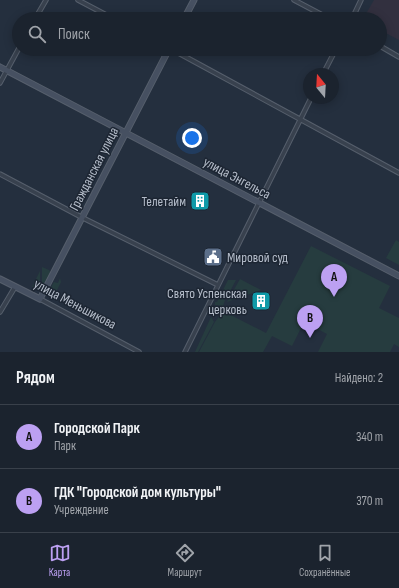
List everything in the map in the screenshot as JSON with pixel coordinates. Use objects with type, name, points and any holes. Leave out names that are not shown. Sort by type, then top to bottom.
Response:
[{"type":"main road","points":[[188,12],[194,0]]},
{"type":"main road","name":"Гражданская улица","points":[[40,299],[166,56]]},
{"type":"main road","name":"улица Энгельса","points":[[0,67],[399,276]]},
{"type":"main road","name":"улица Меньшикова","points":[[0,279],[40,299]]},
{"type":"street","points":[[39,12],[46,0]]},
{"type":"street","points":[[78,0],[101,12]]},
{"type":"street","points":[[294,0],[317,12]]},
{"type":"street","points":[[355,12],[361,0]]},
{"type":"street","points":[[387,50],[399,57]]},
{"type":"street","points":[[0,83],[14,56]]},
{"type":"street","points":[[183,56],[399,173]]},
{"type":"street","points":[[327,68],[333,56]]},
{"type":"street","points":[[185,352],[308,104]]},
{"type":"street","points":[[0,174],[83,218],[218,285]]},
{"type":"street","points":[[0,312],[15,287]]},
{"type":"street","name":"улица Меньшикова","points":[[40,299],[139,352]]},
{"type":"shaded area","points":[[374,0],[399,0],[399,40],[387,34],[387,12],[367,12]]},
{"type":"green space","points":[[396,240],[399,242],[399,265],[386,258]]},
{"type":"green space","points":[[311,246],[390,286],[379,308],[399,318],[399,347],[394,344],[390,352],[318,352],[327,334],[304,322],[292,346],[272,336],[263,352],[199,352],[215,322],[223,311],[266,333]]},
{"type":"green space","points":[[42,267],[49,270],[51,273],[42,288]]},
{"type":"green space","points":[[40,271],[40,288],[38,290],[32,287]]},
{"type":"green space","points":[[60,278],[61,282],[54,296],[48,293],[54,282],[58,283]]},
{"type":"green space","points":[[240,279],[261,290],[227,302]]},
{"type":"green space","points":[[228,280],[236,280],[226,299],[222,292]]},
{"type":"green space","points":[[221,294],[225,300],[223,306],[215,305],[215,302],[217,302]]},
{"type":"green space","points":[[211,317],[214,322],[198,352],[195,352]]},
{"type":"place","name":"Телетайм","points":[[200,201]]},
{"type":"place","name":"Мировой суд","points":[[213,257]]},
{"type":"place","name":"Городской Парк","points":[[334,297]]},
{"type":"place","name":"Свято Успенская церковь","points":[[261,301]]},
{"type":"place","name":"ГДК \"Городской дом культуры\"","points":[[310,338]]}]
